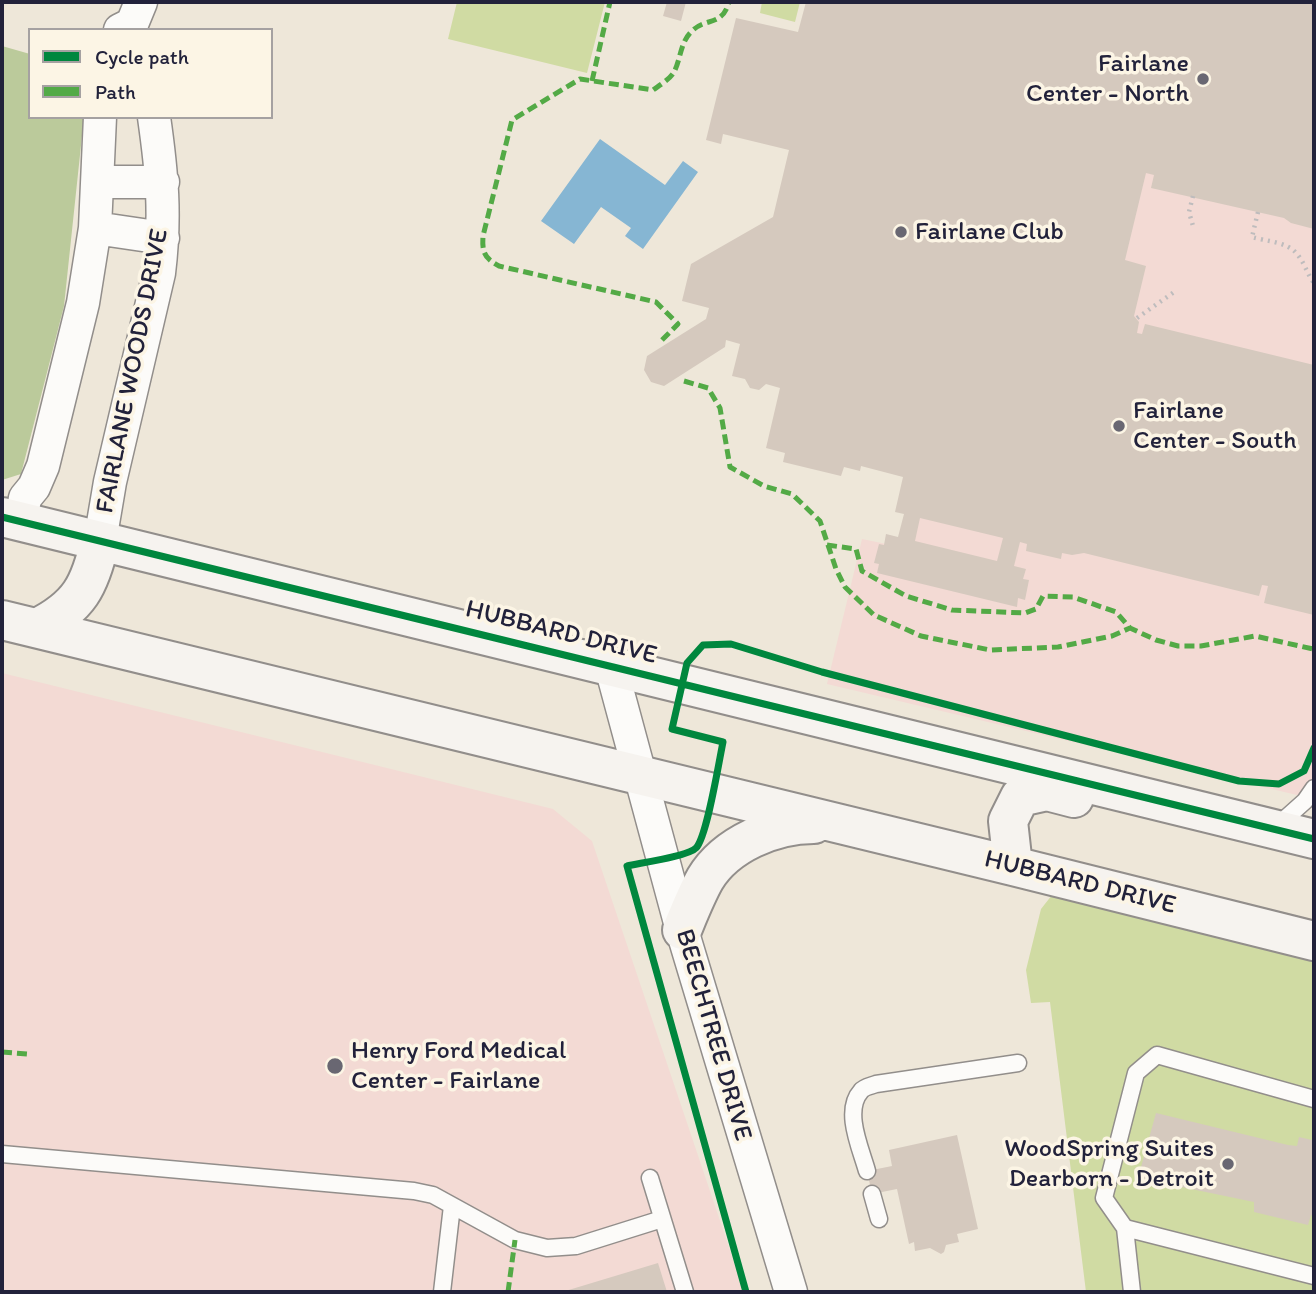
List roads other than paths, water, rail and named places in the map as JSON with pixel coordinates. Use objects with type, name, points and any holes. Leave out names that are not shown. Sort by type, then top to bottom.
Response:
[{"type":"street","points":[[11,520],[34,487],[43,466],[83,303],[95,228],[100,119]]},
{"type":"street","name":"FAIRLANE WOODS DRIVE","points":[[100,541],[110,482],[159,273],[163,238],[163,182],[154,119]]},
{"type":"street","points":[[99,181],[163,182]]},
{"type":"street","points":[[95,228],[163,238]]},
{"type":"street","name":"HUBBARD DRIVE","points":[[11,520],[1314,839]]},
{"type":"street","points":[[19,624],[61,616],[78,598],[96,560],[100,541]]},
{"type":"street","name":"HUBBARD DRIVE","points":[[19,624],[1314,941]]},
{"type":"street","name":"HUBBARD DRIVE","points":[[611,667],[642,777]]},
{"type":"street","name":"BEECHTREE DRIVE","points":[[642,777],[682,930],[791,1292]]},
{"type":"street","points":[[1013,866],[1007,821],[1020,797],[1047,791],[1233,836],[1274,829]]},
{"type":"street","points":[[682,930],[705,880],[728,852],[753,838],[779,829],[836,823]]},
{"type":"street","points":[[1235,923],[1284,920],[1314,928]]},
{"type":"lane","points":[[1274,829],[1305,801],[1314,788]]},
{"type":"lane","points":[[1132,1292],[1125,1228],[1104,1198],[1136,1073],[1157,1055],[1314,1099]]},
{"type":"lane","points":[[867,1171],[853,1119],[854,1103],[862,1090],[876,1084],[1018,1063]]},
{"type":"lane","points":[[2,1154],[414,1191],[433,1195],[515,1240],[548,1248],[576,1246],[663,1219]]},
{"type":"lane","points":[[650,1178],[685,1292]]},
{"type":"lane","points":[[872,1194],[879,1219]]},
{"type":"lane","points":[[442,1292],[452,1206]]},
{"type":"lane","points":[[1125,1228],[1314,1276]]},
{"type":"water","points":[[600,139],[665,185],[683,161],[698,172],[643,249],[625,236],[631,228],[601,207],[574,244],[541,221]]},
{"type":"place","name":"Fairlane Center - North","points":[[1203,79]]},
{"type":"place","name":"Fairlane Club","points":[[901,232]]},
{"type":"place","name":"Fairlane Center - South","points":[[1119,426]]},
{"type":"place","name":"Henry Ford Medical Center - Fairlane","points":[[335,1066]]},
{"type":"place","name":"WoodSpring Suites Dearborn - Detroit","points":[[1228,1164]]}]
